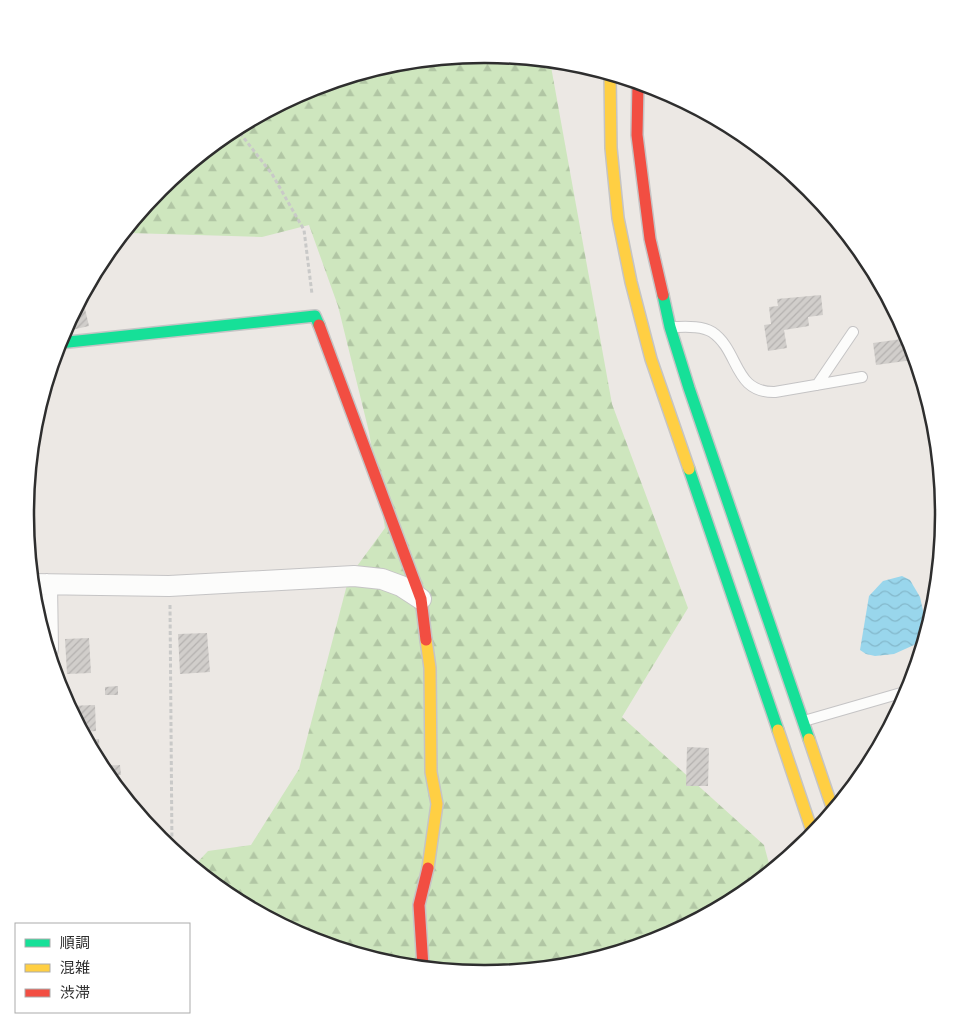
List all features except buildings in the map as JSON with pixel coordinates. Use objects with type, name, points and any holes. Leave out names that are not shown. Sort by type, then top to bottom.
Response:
[{"type":"street","points":[[610,82],[611,148],[618,218],[631,282],[651,359],[790,726],[830,802]]},
{"type":"street","points":[[638,90],[637,135],[650,239],[670,327],[790,726],[812,823]]},
{"type":"street","points":[[68,342],[315,316],[421,599],[430,668],[431,772],[437,804],[429,863],[419,905],[422,960]]},
{"type":"street","points":[[40,584],[170,586],[354,576],[382,579],[401,586],[421,599]]},
{"type":"lane","points":[[670,327],[702,328],[712,332],[724,343],[746,382],[756,390],[775,392],[862,377]]},
{"type":"lane","points":[[816,385],[853,332]]},
{"type":"lane","points":[[790,726],[897,695]]},
{"type":"path","points":[[241,135],[272,174],[304,230],[315,316]]},
{"type":"path","points":[[170,586],[172,839]]},
{"type":"green space","points":[[484,63],[551,68],[612,404],[688,608],[622,717],[764,845],[769,864],[759,872],[735,889],[684,918],[629,941],[572,956],[543,961],[484,965],[426,961],[397,956],[340,941],[285,918],[259,904],[234,889],[198,862],[208,851],[251,845],[299,769],[349,577],[385,528],[369,432],[338,306],[309,225],[262,237],[133,233],[166,195],[210,156],[259,124],[312,98],[368,79],[426,67]]},
{"type":"water","points":[[902,576],[910,580],[920,597],[924,615],[914,645],[894,654],[875,656],[860,650],[869,596],[883,581]]},
{"type":"traffic: fast","points":[[663,295],[670,327],[689,388],[809,739]]},
{"type":"traffic: fast","points":[[68,342],[315,316],[319,325]]},
{"type":"traffic: fast","points":[[689,469],[778,730]]},
{"type":"traffic: slow","points":[[610,82],[611,148],[618,218],[631,282],[651,359],[689,469]]},
{"type":"traffic: slow","points":[[426,640],[430,668],[431,772],[437,804],[428,868]]},
{"type":"traffic: slow","points":[[778,730],[810,825]]},
{"type":"traffic: slow","points":[[809,739],[830,802]]},
{"type":"traffic: jam","points":[[638,90],[637,135],[650,239],[663,295]]},
{"type":"traffic: jam","points":[[319,325],[421,599],[426,640]]},
{"type":"traffic: jam","points":[[423,960],[419,905],[428,868]]}]
